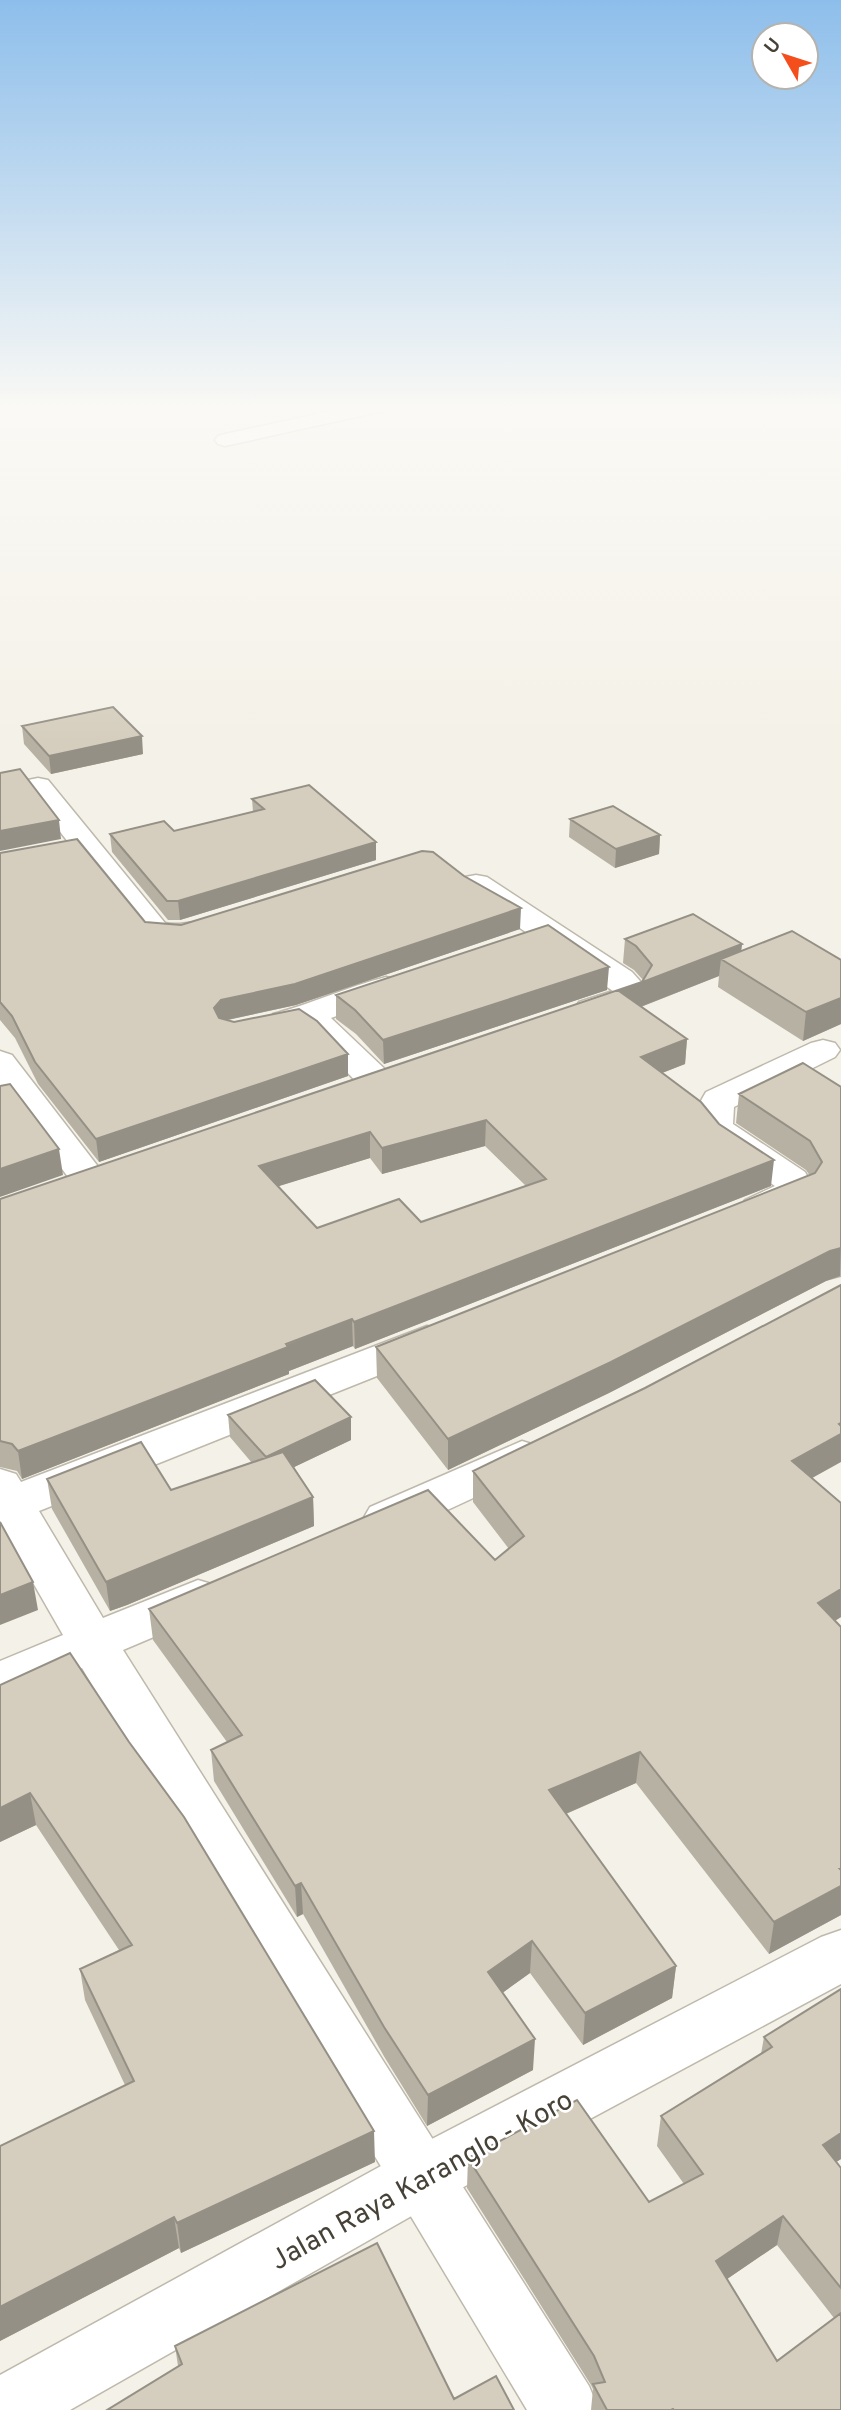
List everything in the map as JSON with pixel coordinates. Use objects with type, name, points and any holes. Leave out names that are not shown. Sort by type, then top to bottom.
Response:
[{"type":"street","points":[[38,786],[73,848],[158,933],[182,933],[222,921]]},
{"type":"street","points":[[447,864],[620,979],[631,990],[627,997],[562,1019]]},
{"type":"street","points":[[511,946],[550,933]]},
{"type":"street","points":[[249,1028],[303,1018],[329,1006],[420,976]]},
{"type":"street","points":[[303,1018],[322,1026],[388,1077],[341,1093]]},
{"type":"street","points":[[720,1223],[797,1192],[792,1180],[717,1130],[713,1120],[714,1109],[719,1100],[822,1050]]},
{"type":"street","points":[[0,1062],[90,1181]]},
{"type":"street","points":[[463,1325],[6,1494],[92,1642],[565,2410]]},
{"type":"street","points":[[343,1536],[553,1442]]},
{"type":"street","points":[[0,1682],[230,1584]]},
{"type":"street","name":"Jalan Raya Karanglo - Koro","points":[[4,2410],[423,2176],[841,1955]]},
{"type":"building","points":[[113,707],[142,736],[49,756],[22,726]]},
{"type":"building","points":[[20,769],[59,820],[0,831],[0,773]]},
{"type":"building","points":[[309,785],[376,842],[178,901],[167,901],[110,834],[164,821],[174,831],[264,809],[252,799]]},
{"type":"building","points":[[613,806],[660,835],[616,849],[570,819]]},
{"type":"building","points":[[77,839],[145,922],[181,925],[422,851],[433,852],[464,876],[521,908],[295,984],[221,1000],[214,1008],[219,1018],[234,1022],[299,1009],[317,1021],[348,1054],[96,1139],[35,1062],[12,1016],[0,1002],[0,853]]},
{"type":"building","points":[[693,914],[742,944],[619,991],[687,1039],[641,1057],[701,1102],[719,1124],[774,1160],[354,1322],[352,1319],[286,1344],[288,1347],[18,1451],[12,1444],[0,1441],[0,1199],[642,982],[652,965],[636,946],[625,939]],"holes":[[[486,1120],[546,1179],[421,1222],[399,1199],[317,1228],[259,1166],[370,1132],[382,1148]]]},
{"type":"building","points":[[548,925],[609,967],[383,1040],[355,1010],[336,995]]},
{"type":"building","points":[[792,931],[841,960],[841,998],[806,1012],[721,959]]},
{"type":"building","points":[[803,1063],[841,1087],[841,1248],[830,1251],[611,1362],[448,1439],[376,1347],[815,1173],[822,1162],[810,1141],[739,1094]]},
{"type":"building","points":[[10,1084],[59,1149],[0,1169],[0,1086]]},
{"type":"building","points":[[841,1285],[841,1434],[792,1461],[841,1503],[841,1589],[818,1603],[841,1627],[841,1886],[774,1922],[640,1752],[549,1790],[676,1966],[585,2013],[532,1941],[488,1972],[535,2039],[428,2095],[384,2027],[301,1883],[295,1886],[211,1750],[242,1735],[149,1609],[428,1490],[495,1560],[524,1536],[473,1471],[645,1388]]},
{"type":"building","points":[[315,1380],[351,1417],[266,1457],[228,1415]]},
{"type":"building","points":[[141,1442],[171,1490],[283,1452],[313,1497],[106,1582],[47,1479]]},
{"type":"building","points":[[0,1522],[33,1582],[0,1595]]},
{"type":"building","points":[[70,1653],[129,1742],[184,1817],[374,2131],[177,2223],[174,2217],[0,2307],[0,2146],[134,2081],[80,1969],[132,1945],[30,1793],[0,1808],[0,1685]]},
{"type":"building","points":[[841,1989],[841,2133],[823,2145],[841,2168],[841,2288],[783,2216],[716,2261],[777,2361],[841,2313],[841,2410],[607,2410],[593,2384],[605,2382],[594,2356],[468,2158],[577,2100],[649,2202],[703,2174],[661,2116],[772,2047],[764,2037]]},
{"type":"building","points":[[377,2243],[454,2399],[496,2376],[514,2410],[107,2410],[182,2364],[175,2346]]}]
